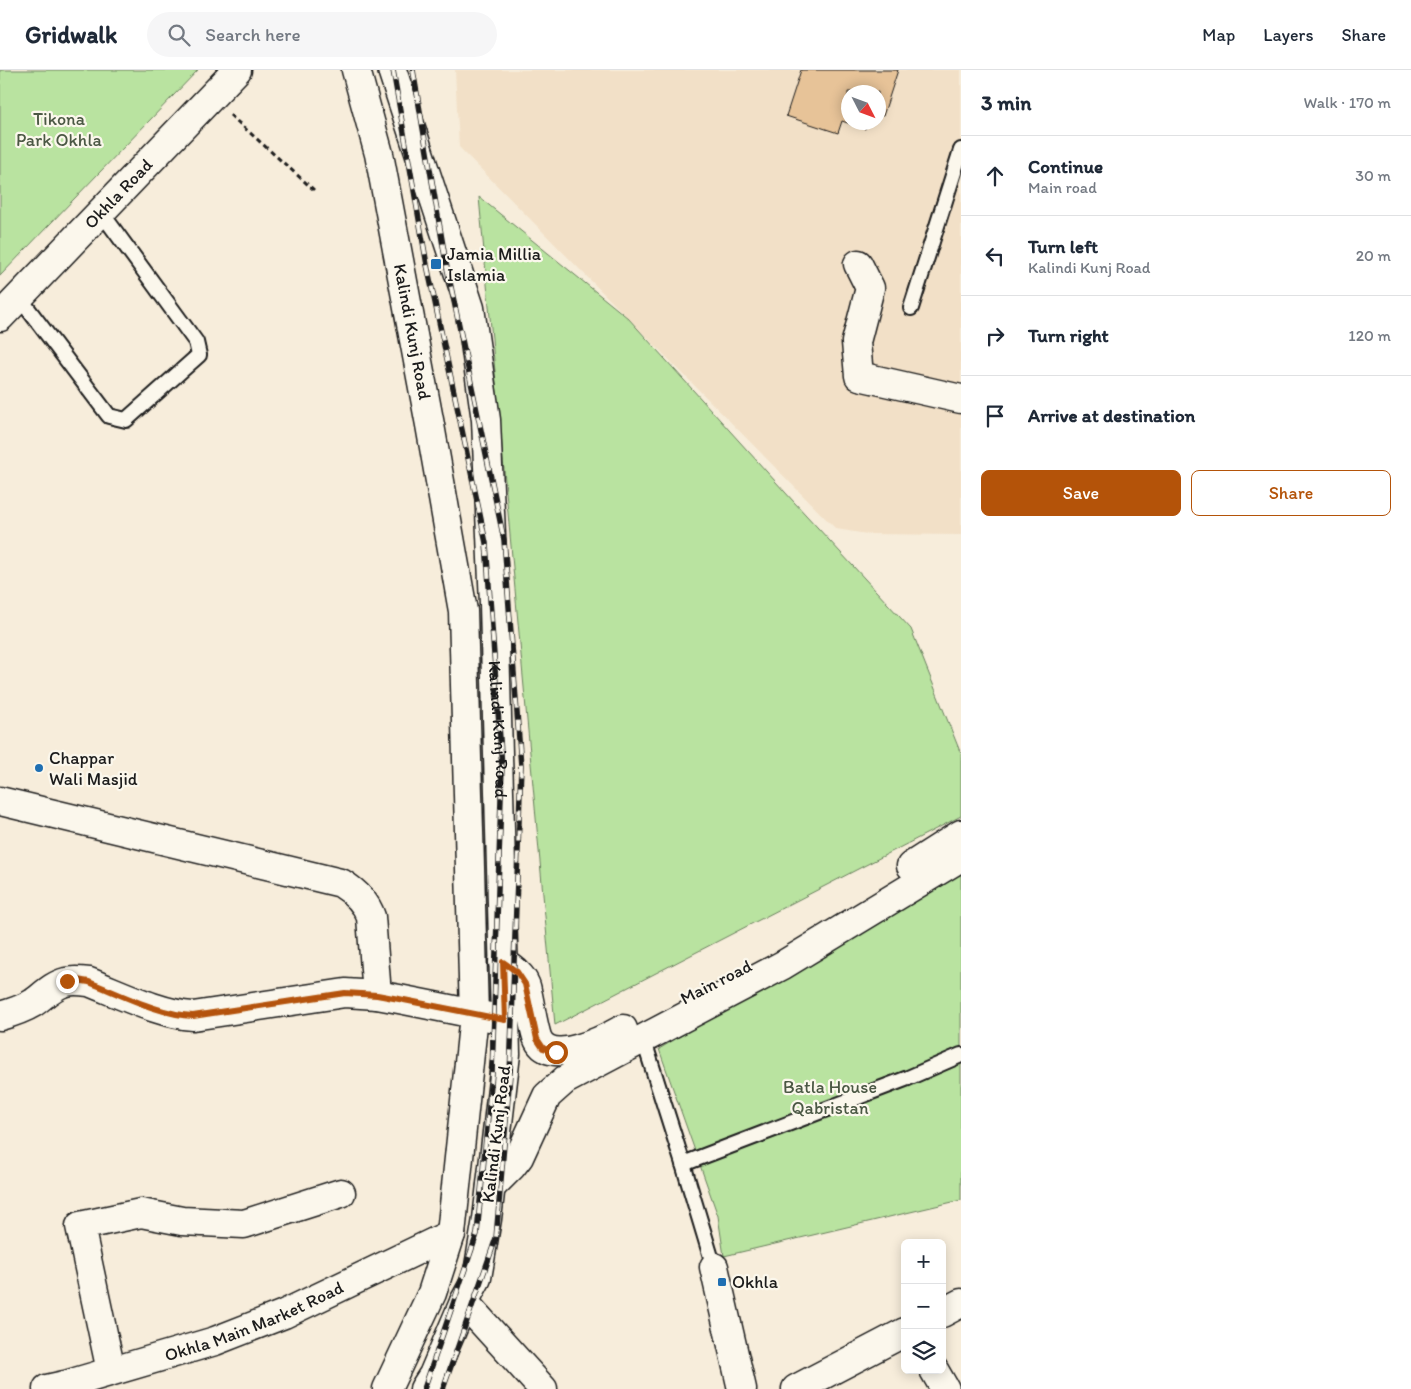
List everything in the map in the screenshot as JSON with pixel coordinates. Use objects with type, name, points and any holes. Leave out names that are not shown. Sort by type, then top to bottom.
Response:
[{"type":"street","name":"Okhla Road","points":[[0,317],[237,70]]},
{"type":"street","name":"Kalindi Kunj Road","points":[[356,70],[379,154],[430,425],[462,611],[474,1014],[451,1234],[432,1293],[387,1389]]},
{"type":"street","name":"Kalindi Kunj Road","points":[[392,70],[470,308],[486,420],[494,604],[506,1054],[477,1278],[464,1302],[433,1375],[424,1389]]},
{"type":"street","points":[[858,264],[870,288],[856,342],[859,376],[961,400]]},
{"type":"street","points":[[0,801],[340,883],[353,892],[368,907],[371,917],[377,995]]},
{"type":"street","name":"Main road","points":[[503,962],[517,972],[525,984],[537,1039],[543,1048],[556,1052],[572,1050],[596,1043],[773,953],[961,834]]},
{"type":"street","points":[[490,1187],[519,1157],[547,1096],[565,1080],[783,965],[961,857]]},
{"type":"street","points":[[0,1016],[12,1013],[30,1004],[56,986],[67,981],[77,980],[89,982],[163,1011],[180,1015],[193,1016],[345,993],[377,995],[505,1020]]},
{"type":"street","points":[[112,1371],[80,1226],[142,1213],[182,1222],[244,1224],[341,1193]]},
{"type":"street","name":"Okhla Main Market Road","points":[[47,1389],[215,1341],[284,1314],[451,1234]]},
{"type":"street","points":[[714,1266],[742,1389]]},
{"type":"street","points":[[464,1302],[543,1389]]},
{"type":"street","points":[[946,1311],[961,1303]]},
{"type":"street","points":[[796,1389],[901,1334]]},
{"type":"street","points":[[936,1374],[945,1389]]},
{"type":"lane","points":[[911,308],[961,150]]},
{"type":"lane","points":[[19,297],[109,416],[126,420],[199,355],[196,342],[101,212]]},
{"type":"lane","points":[[643,1038],[714,1266]]},
{"type":"lane","points":[[683,1164],[900,1081],[961,1055]]},
{"type":"path","points":[[210,98],[314,190]]},
{"type":"shaded area","name":"Jamia Millia Islamia","points":[[455,70],[961,70],[961,535],[867,534],[836,529],[459,147]]},
{"type":"green space","name":"Tikona Park Okhla","points":[[0,70],[198,70],[0,276]]},
{"type":"green space","points":[[479,197],[628,318],[911,629],[961,754],[961,816],[555,1025]]},
{"type":"green space","name":"Batla House Qabristan","points":[[961,866],[961,1200],[724,1256],[718,1216],[659,1049]]},
{"type":"building","points":[[801,70],[898,70],[886,107],[886,85],[841,85],[841,124],[838,133],[786,116]]},
{"type":"railway","points":[[393,70],[427,265],[486,543],[502,767],[492,1074],[477,1234],[424,1389]]},
{"type":"railway","points":[[413,70],[446,263],[504,540],[521,766],[510,1075],[496,1238],[443,1389]]},
{"type":"place","name":"Jamia Millia Islamia","points":[[436,264]]},
{"type":"place","name":"Chappar Wali Masjid","points":[[39,768]]},
{"type":"place","name":"Okhla","points":[[722,1282]]},
{"type":"route","points":[[67,981],[89,982],[163,1011],[180,1015],[193,1016],[345,993],[377,995],[505,1020],[503,962],[517,972],[525,984],[537,1039],[543,1048],[556,1052]]}]
